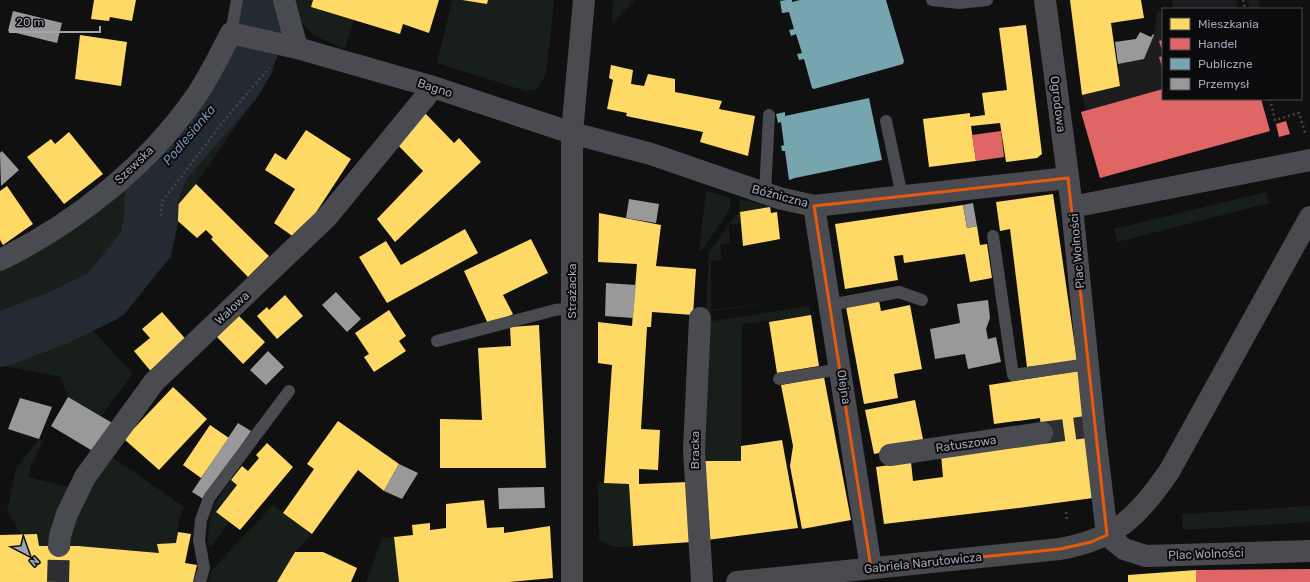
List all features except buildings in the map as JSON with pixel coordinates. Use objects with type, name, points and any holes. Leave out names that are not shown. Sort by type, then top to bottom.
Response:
[{"type":"street","points":[[237,34],[297,48],[284,0]]},
{"type":"street","name":"Strażacka","points":[[572,582],[572,134],[584,0]]},
{"type":"street","name":"Ogrodowa","points":[[1045,0],[1072,207]]},
{"type":"street","name":"Szewska","points":[[0,260],[77,214],[139,163],[178,120],[196,96],[237,34]]},
{"type":"street","name":"Bagno","points":[[297,48],[430,86],[572,134]]},
{"type":"street","name":"Wałowa","points":[[59,546],[60,536],[68,514],[85,477],[154,382],[327,217],[427,95],[430,86]]},
{"type":"street","name":"Bóźniczna","points":[[572,134],[651,154],[765,194],[814,206],[1068,178]]},
{"type":"street","name":"Plac Wolności","points":[[1310,160],[1072,207],[1088,364],[1090,426],[1107,535],[1124,549],[1146,556],[1310,551]]},
{"type":"street","name":"Olejna","points":[[814,206],[841,369],[871,568]]},
{"type":"street","points":[[1107,535],[1137,513],[1154,494],[1170,470],[1310,217]]},
{"type":"street","name":"Bracka","points":[[700,318],[694,450],[702,582]]},
{"type":"street","name":"Ratuszowa","points":[[890,455],[1042,433]]},
{"type":"street","name":"Gabriela Narutowicza","points":[[737,582],[1060,549],[1091,542],[1107,535]]},
{"type":"lane","name":"Szewska","points":[[236,0],[237,34]]},
{"type":"lane","points":[[932,0],[959,3],[987,0]]},
{"type":"lane","points":[[765,194],[769,115]]},
{"type":"lane","points":[[886,121],[902,196]]},
{"type":"lane","points":[[993,236],[1013,375],[1088,364]]},
{"type":"lane","points":[[830,305],[899,292],[922,300]]},
{"type":"lane","points":[[437,341],[555,310],[572,308]]},
{"type":"lane","points":[[779,380],[841,369]]},
{"type":"lane","points":[[200,582],[204,568],[199,540],[201,520],[209,498],[289,391]]},
{"type":"path","points":[[161,216],[162,202],[222,123],[272,65],[266,64]]},
{"type":"path","points":[[1270,100],[1275,120],[1299,113],[1307,139]]},
{"type":"highlighted area","points":[[1068,178],[1107,535],[1091,542],[1060,549],[871,568],[814,206]]},
{"type":"shaded area","points":[[252,0],[274,0],[283,31],[279,34],[254,25]]},
{"type":"shaded area","points":[[290,0],[313,0],[311,7],[354,20],[345,49],[317,36],[305,27]]},
{"type":"shaded area","points":[[452,0],[554,0],[546,74],[537,89],[526,91],[437,63]]},
{"type":"shaded area","points":[[613,0],[635,0],[612,23]]},
{"type":"shaded area","points":[[1172,0],[1236,0],[1238,8],[1173,8]]},
{"type":"shaded area","points":[[1247,0],[1258,0],[1260,8],[1250,8]]},
{"type":"shaded area","points":[[1162,11],[1162,100],[1261,100],[1270,131],[1100,178],[1081,112],[1086,110],[1082,95],[1120,86],[1118,64],[1144,59],[1154,35],[1157,12]]},
{"type":"shaded area","points":[[233,59],[274,71],[196,184],[170,214],[159,241],[173,256],[119,302],[115,297],[83,319],[133,374],[101,416],[68,397],[61,377],[0,365],[0,267],[75,225],[225,62]]},
{"type":"shaded area","points":[[706,191],[731,198],[729,211],[703,249],[699,252]]},
{"type":"shaded area","points":[[1266,192],[1269,203],[1117,242],[1114,229]]},
{"type":"shaded area","points":[[740,199],[770,207],[741,212],[741,223],[729,225],[730,243],[720,245],[722,260],[711,261],[711,310],[807,298],[706,312],[709,252],[739,211]]},
{"type":"shaded area","points":[[809,306],[811,315],[742,324],[741,461],[702,461],[706,322]]},
{"type":"shaded area","points":[[39,439],[43,441],[31,466],[29,477],[72,488],[56,546],[39,546],[37,534],[21,534],[7,511],[16,469]]},
{"type":"shaded area","points":[[111,456],[184,507],[179,520],[176,543],[157,544],[159,553],[63,546],[77,506]]},
{"type":"shaded area","points":[[231,480],[237,485],[216,511],[229,522],[211,547],[208,544],[208,533],[213,509]]},
{"type":"shaded area","points":[[598,482],[629,484],[633,546],[615,547],[599,539]]},
{"type":"shaded area","points":[[273,505],[312,534],[295,552],[277,582],[208,582],[211,571]]},
{"type":"shaded area","points":[[1310,506],[1310,522],[1183,530],[1182,514]]},
{"type":"shaded area","points":[[394,537],[399,582],[366,582],[382,539]]},
{"type":"waterway","name":"Podlesianka","points":[[0,340],[58,318],[105,295],[146,244],[151,220],[152,192],[163,165],[236,81],[246,63],[259,27],[259,0]]},
{"type":"tunnel","points":[[1042,433],[1086,427]]},
{"type":"tunnel","points":[[58,582],[59,546]]}]
